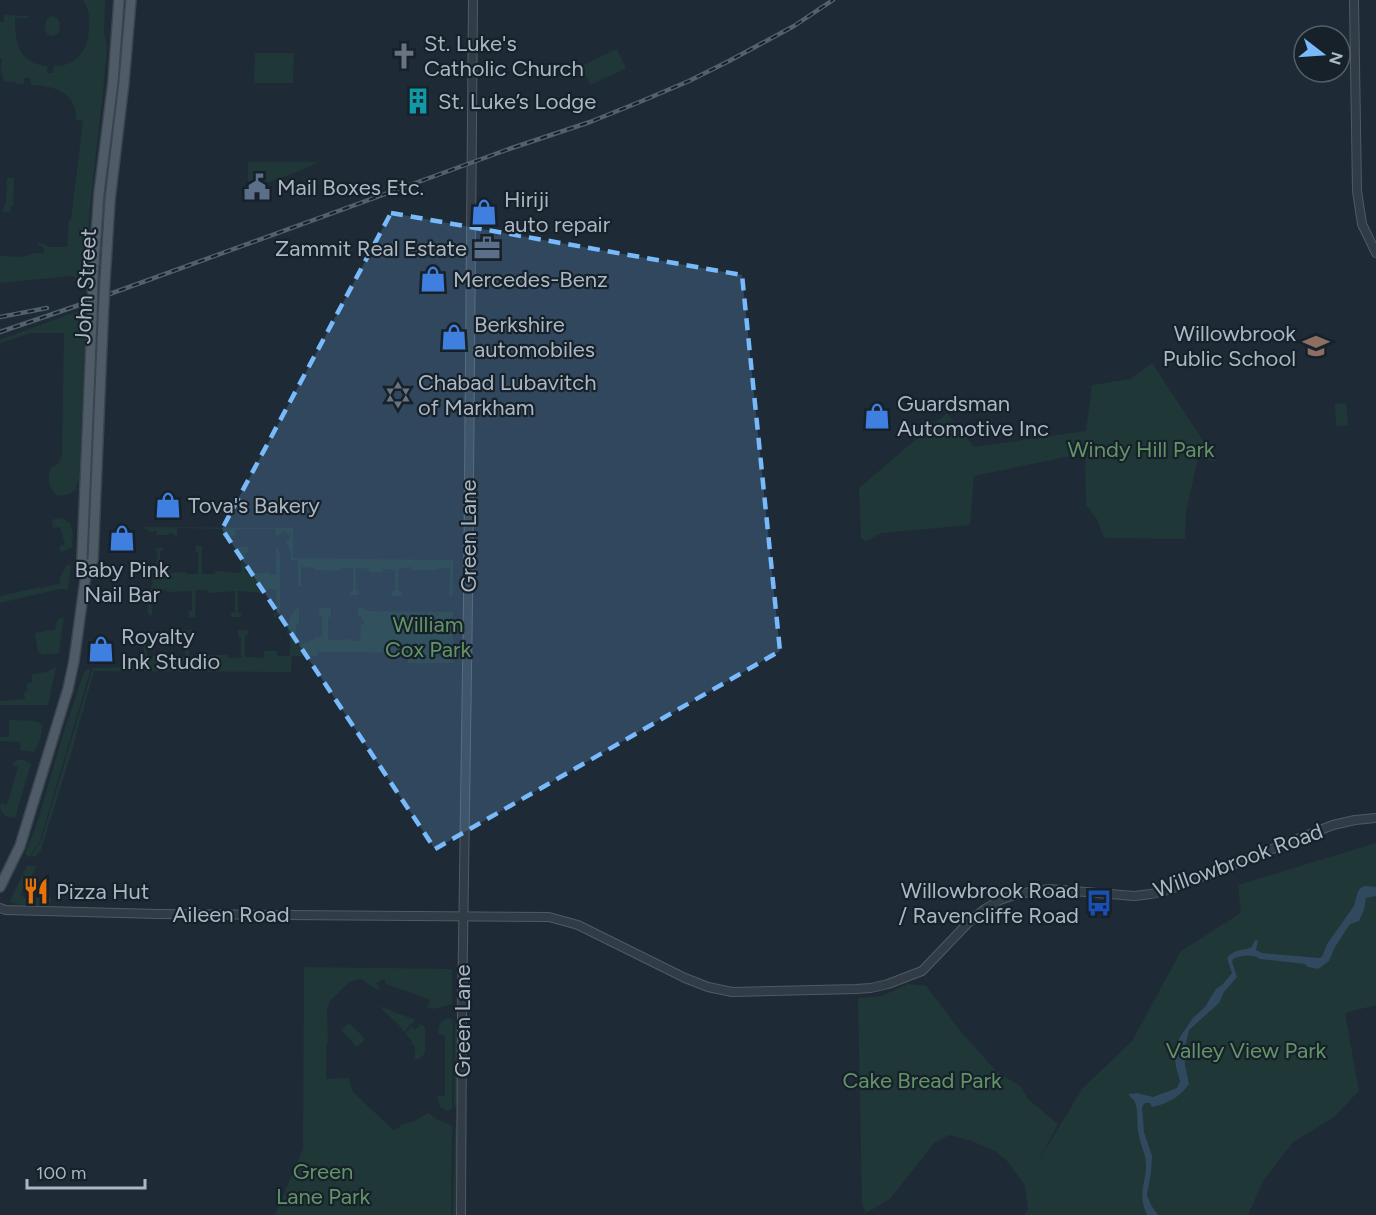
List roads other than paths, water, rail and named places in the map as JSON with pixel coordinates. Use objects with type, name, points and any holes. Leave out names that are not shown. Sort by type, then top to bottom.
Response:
[{"type":"main road","name":"John Street","points":[[86,573],[81,558],[95,227],[119,0]]},
{"type":"main road","name":"John Street","points":[[0,887],[20,846],[68,689],[86,573],[93,560],[110,200],[131,0]]},
{"type":"street","name":"Green Lane","points":[[461,1215],[473,0]]},
{"type":"street","points":[[1354,0],[1357,191],[1362,225],[1376,253]]},
{"type":"street","name":"Willowbrook Road","points":[[463,915],[549,917],[578,925],[691,980],[720,990],[750,992],[863,989],[922,971],[969,922],[1000,900],[1018,894],[1048,889],[1116,896],[1151,894],[1168,890],[1323,828],[1344,822],[1376,818]]},
{"type":"street","name":"Aileen Road","points":[[0,908],[158,914],[463,915]]},
{"type":"water","points":[[1366,886],[1376,887],[1376,896],[1366,898],[1359,921],[1350,924],[1329,961],[1318,969],[1305,964],[1250,956],[1233,959],[1237,977],[1224,992],[1219,1003],[1189,1030],[1184,1052],[1189,1084],[1182,1093],[1168,1102],[1152,1107],[1150,1103],[1145,1103],[1142,1107],[1144,1132],[1152,1156],[1147,1195],[1158,1215],[1147,1215],[1142,1196],[1146,1159],[1138,1132],[1135,1102],[1129,1094],[1137,1093],[1153,1097],[1177,1088],[1180,1081],[1175,1059],[1180,1037],[1193,1018],[1205,1007],[1216,989],[1232,973],[1227,958],[1237,951],[1252,947],[1255,940],[1258,941],[1256,950],[1262,953],[1322,957],[1327,944],[1354,906],[1358,891]]},
{"type":"railway","points":[[0,332],[590,122],[689,81],[729,61],[794,26],[833,0]]},
{"type":"railway","points":[[0,317],[47,308]]},
{"type":"place","name":"St. Luke's Catholic Church","points":[[404,56]]},
{"type":"place","name":"St. Luke’s Lodge","points":[[418,101]]},
{"type":"place","name":"Mail Boxes Etc.","points":[[257,187]]},
{"type":"place","name":"Hiriji auto repair","points":[[484,212]]},
{"type":"place","name":"Zammit Real Estate","points":[[487,248]]},
{"type":"place","name":"Mercedes-Benz","points":[[433,279]]},
{"type":"place","name":"Berkshire automobiles","points":[[454,337]]},
{"type":"place","name":"Willowbrook Public School","points":[[1316,346]]},
{"type":"place","name":"Chabad Lubavitch of Markham","points":[[398,395]]},
{"type":"place","name":"Guardsman Automotive Inc","points":[[877,416]]},
{"type":"place","name":"Tova's Bakery","points":[[168,505]]},
{"type":"place","name":"Baby Pink Nail Bar","points":[[122,538]]},
{"type":"place","name":"Royalty Ink Studio","points":[[101,649]]},
{"type":"place","name":"Pizza Hut","points":[[36,891]]},
{"type":"place","name":"Willowbrook Road / Ravencliffe Road","points":[[1099,903]]},
{"type":"park label","name":"Windy Hill Park","points":[[1141,449]]},
{"type":"park label","name":"William Cox Park","points":[[428,636]]},
{"type":"park label","name":"Valley View Park","points":[[1246,1050]]},
{"type":"park label","name":"Cake Bread Park","points":[[922,1080]]},
{"type":"park label","name":"Green Lane Park","points":[[323,1184]]}]
